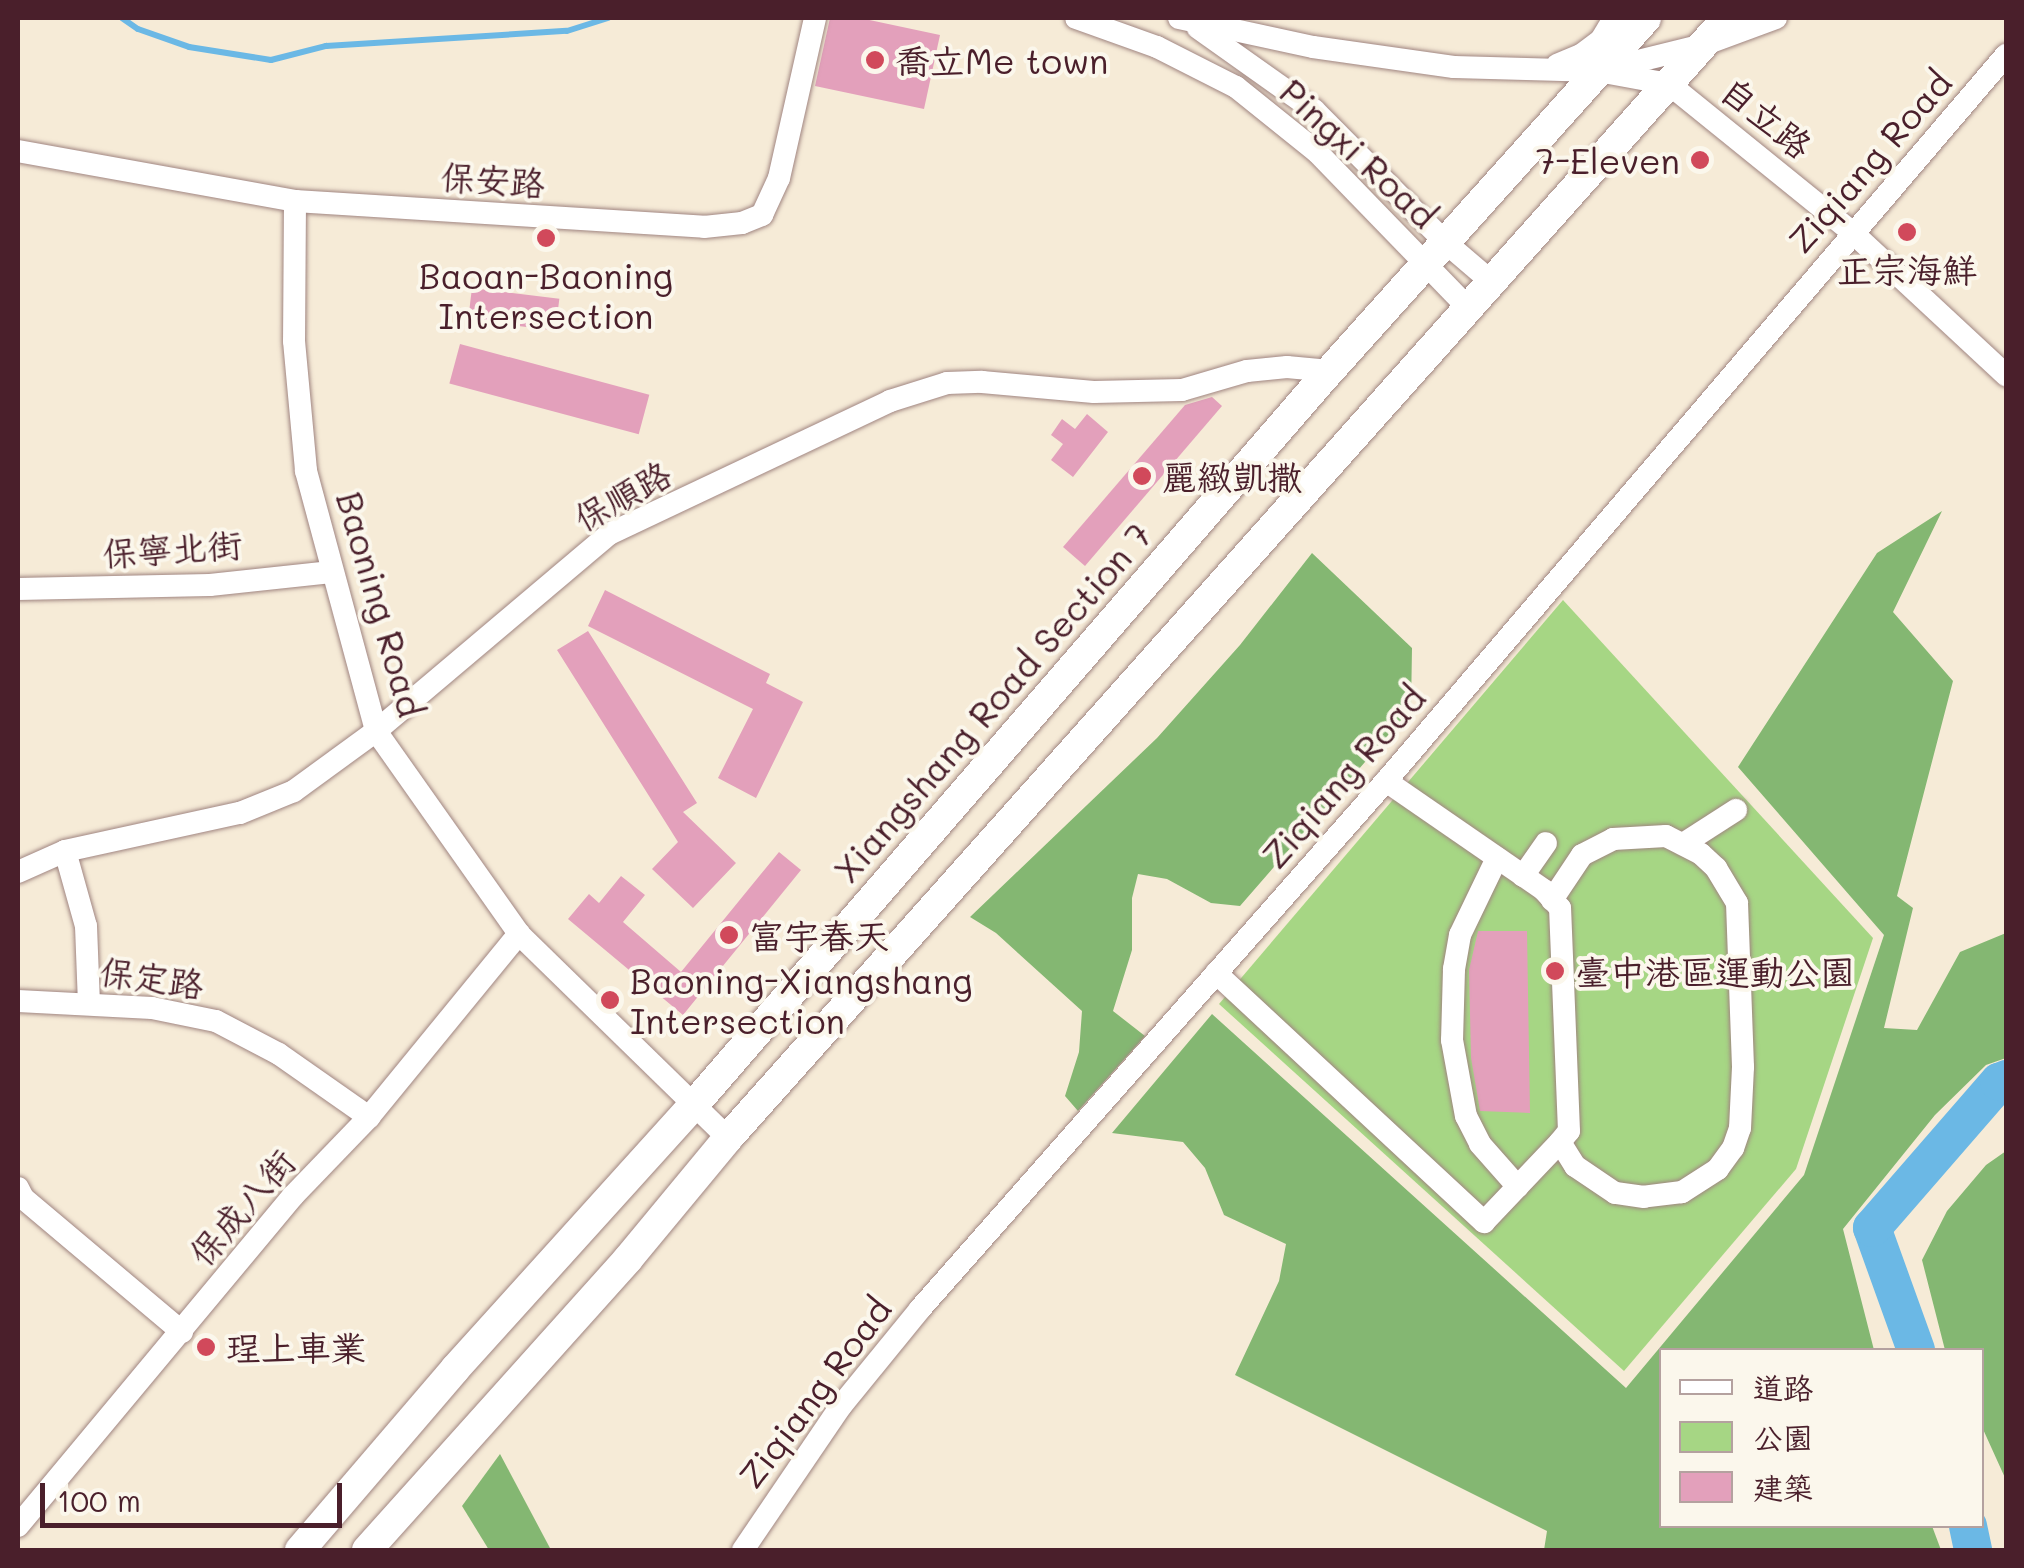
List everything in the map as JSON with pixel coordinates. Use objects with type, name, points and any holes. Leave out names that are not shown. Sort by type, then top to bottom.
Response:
[{"type":"main road","name":"Xiangshang Road Section 7","points":[[300,1550],[456,1368],[692,1106],[1330,371],[1646,18]]},
{"type":"main road","points":[[366,1550],[628,1259],[728,1138],[1727,18]]},
{"type":"street","name":"保安路","points":[[18,151],[295,201],[704,227],[742,223],[762,215],[779,178],[815,18]]},
{"type":"street","name":"Pingxi Road","points":[[1076,18],[1157,46],[1236,87],[1436,254],[1493,283]]},
{"type":"street","name":"Pingxi Road","points":[[1181,18],[1314,110],[1436,254],[1470,310]]},
{"type":"street","points":[[1181,18],[1314,47],[1419,62],[1546,69],[1602,66],[1703,45],[1776,18]]},
{"type":"street","points":[[1602,66],[1614,18]]},
{"type":"street","points":[[1546,69],[1581,56],[1600,40],[1614,18]]},
{"type":"street","name":"Ziqiang Road","points":[[743,1550],[831,1420],[920,1309],[1386,781],[1853,233],[2004,62]]},
{"type":"street","name":"自立路","points":[[1602,66],[1669,84],[1853,233],[2006,375]]},
{"type":"street","name":"Baoning Road","points":[[295,201],[294,341],[306,472],[376,731],[519,934],[728,1138]]},
{"type":"street","name":"保順路","points":[[18,872],[65,852],[240,813],[294,792],[376,731],[609,534],[890,402],[948,383],[982,382],[1094,392],[1182,390],[1247,371],[1330,371]]},
{"type":"street","name":"保寧北街","points":[[18,589],[210,586],[331,572]]},
{"type":"street","points":[[1216,973],[1484,1222],[1569,1132],[1560,908],[1523,876],[1386,781]]},
{"type":"street","points":[[1683,844],[1736,810]]},
{"type":"street","points":[[1552,900],[1582,856],[1613,839],[1666,836],[1716,868],[1737,903],[1742,1102],[1733,1148],[1718,1169],[1682,1192],[1644,1197],[1615,1194],[1574,1166],[1560,1142]]},
{"type":"street","points":[[1523,876],[1546,844]]},
{"type":"street","points":[[65,852],[86,926],[89,1004]]},
{"type":"street","points":[[1497,858],[1460,934],[1452,1040],[1466,1116],[1480,1144],[1518,1186]]},
{"type":"street","name":"保成八街","points":[[18,1526],[293,1196],[368,1117],[519,934]]},
{"type":"street","name":"保定路","points":[[18,1001],[152,1008],[216,1021],[279,1054],[368,1117]]},
{"type":"street","points":[[19,1197],[182,1332]]},
{"type":"green space","points":[[1942,511],[1893,612],[1953,681],[1897,896],[1913,908],[1884,1028],[1917,1030],[1960,952],[2006,933],[2006,1058],[1986,1065],[1935,1115],[1843,1229],[1873,1348],[1659,1348],[1804,1175],[1884,935],[1738,767],[1877,553]]},
{"type":"green space","points":[[1312,553],[1412,648],[1411,709],[1240,906],[1211,903],[1167,879],[1138,874],[1132,898],[1132,950],[1113,1011],[1145,1036],[1078,1111],[1065,1096],[1079,1052],[1082,1011],[996,933],[970,917],[1157,738],[1240,645]]},
{"type":"green space","name":"臺中港區運動公園","points":[[1563,600],[1873,938],[1796,1169],[1624,1371],[1219,1004]]},
{"type":"green space","points":[[1212,1014],[1626,1388],[1659,1349],[1659,1528],[1933,1528],[1941,1550],[1544,1550],[1547,1531],[1235,1375],[1279,1281],[1286,1244],[1224,1215],[1205,1168],[1183,1142],[1112,1133]]},
{"type":"green space","points":[[2006,1151],[2006,1480],[1984,1431],[1984,1348],[1944,1348],[1922,1260],[1947,1211],[1986,1165]]},
{"type":"green space","points":[[500,1454],[551,1550],[489,1550],[462,1506]]},
{"type":"building","name":"喬立Me town","points":[[830,18],[860,18],[940,35],[924,109],[815,86]]},
{"type":"building","points":[[472,288],[559,299],[555,330],[468,320]]},
{"type":"building","points":[[460,344],[649,395],[639,434],[449,384]]},
{"type":"building","name":"麗緻凱撒","points":[[1212,397],[1222,406],[1085,566],[1063,547],[1185,405]]},
{"type":"building","name":"麗緻凱撒","points":[[1087,414],[1108,432],[1073,477],[1051,460],[1063,444],[1051,435],[1062,419],[1075,429]]},
{"type":"building","points":[[605,590],[770,674],[766,683],[803,702],[756,798],[718,778],[753,709],[588,626]]},
{"type":"building","points":[[588,631],[697,803],[683,812],[736,863],[693,908],[652,869],[678,842],[557,650]]},
{"type":"building","points":[[779,852],[801,870],[683,1015],[568,919],[589,894],[599,903],[621,876],[645,895],[623,922],[681,972]]},
{"type":"building","points":[[1478,931],[1527,931],[1530,1113],[1480,1111],[1471,1058],[1469,970]]},
{"type":"waterway","points":[[122,18],[138,29],[189,47],[271,60],[326,46],[567,31],[608,18]]},
{"type":"waterway","points":[[1915,1348],[1872,1228],[1999,1082],[2006,1079]]},
{"type":"waterway","points":[[1968,1528],[1973,1550]]},
{"type":"place","name":"喬立Me town","points":[[875,60]]},
{"type":"place","name":"7-Eleven","points":[[1700,160]]},
{"type":"place","name":"正宗海鮮","points":[[1907,232]]},
{"type":"place","name":"Baoan-Baoning Intersection","points":[[546,238]]},
{"type":"place","name":"麗緻凱撒","points":[[1142,476]]},
{"type":"place","name":"富宇春天","points":[[729,935]]},
{"type":"place","name":"臺中港區運動公園","points":[[1555,971]]},
{"type":"place","name":"Baoning-Xiangshang Intersection","points":[[610,1000]]},
{"type":"place","name":"珵上車業","points":[[206,1347]]}]
